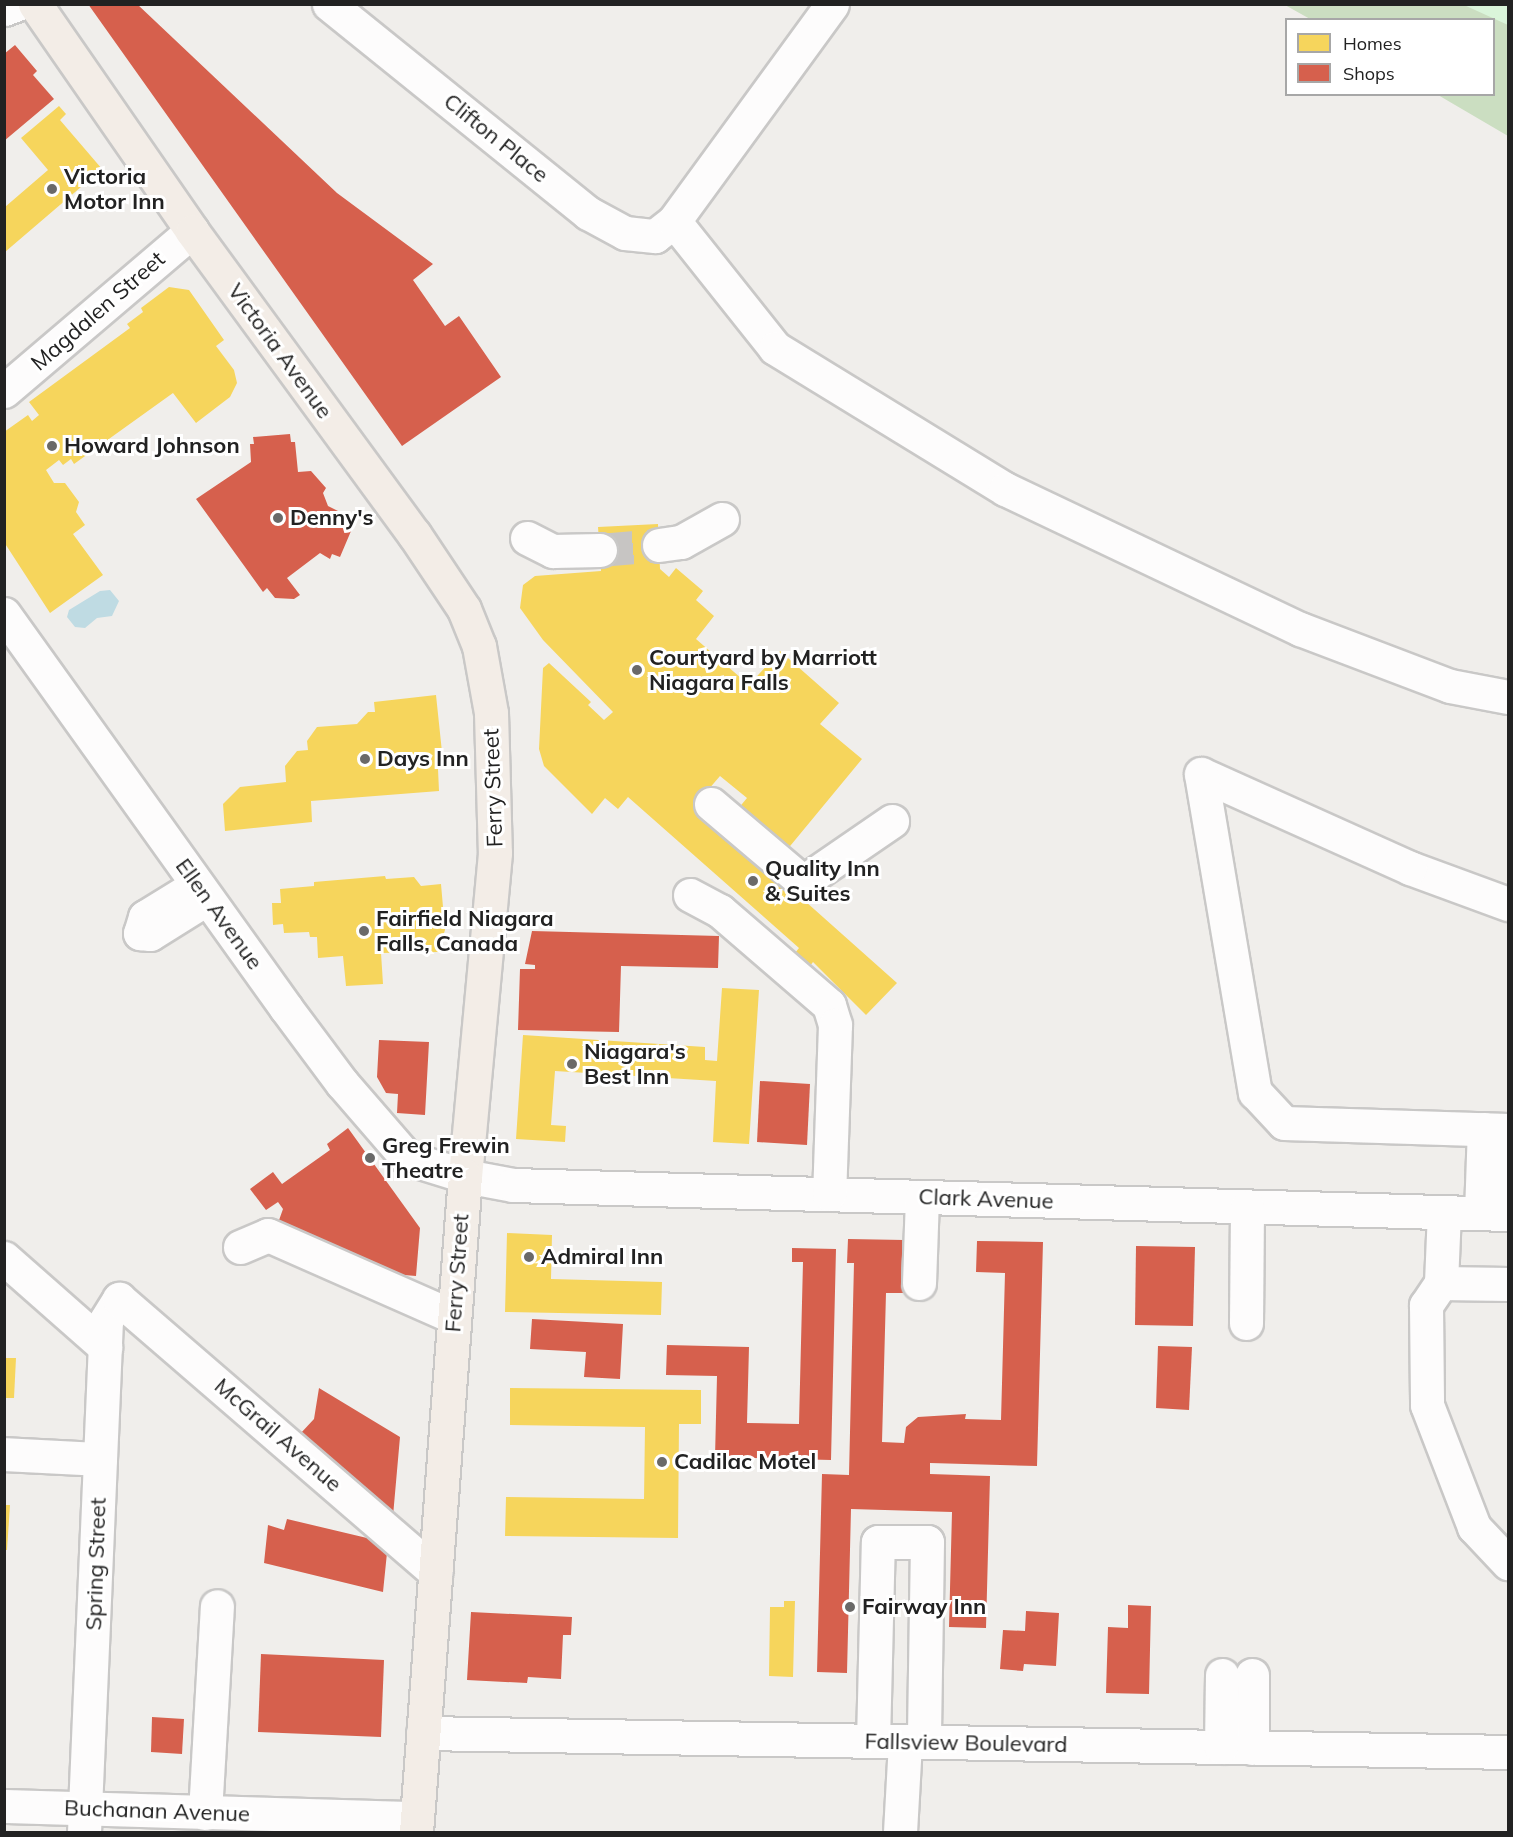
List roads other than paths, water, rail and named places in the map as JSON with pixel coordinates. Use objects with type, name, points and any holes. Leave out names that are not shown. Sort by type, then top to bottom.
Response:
[{"type":"main road","name":"Victoria Avenue","points":[[35,4],[192,231],[464,609],[479,646],[491,713]]},
{"type":"main road","name":"Ferry Street","points":[[416,1825],[465,1176],[495,853],[491,713]]},
{"type":"street","points":[[4,9],[18,4]]},
{"type":"street","name":"Clifton Place","points":[[329,4],[588,213],[625,233],[655,236],[674,221]]},
{"type":"street","points":[[832,4],[674,221],[775,348],[1005,489],[1300,629],[1450,686],[1509,697]]},
{"type":"street","name":"Magdalen Street","points":[[4,391],[192,231]]},
{"type":"street","points":[[659,545],[681,542],[722,519]]},
{"type":"street","points":[[527,538],[553,551],[600,549]]},
{"type":"street","name":"Ellen Avenue","points":[[4,614],[201,892],[342,1083],[407,1158],[465,1176]]},
{"type":"street","points":[[1499,1214],[1500,1130],[1284,1123],[1255,1092],[1201,774],[1410,868],[1509,904]]},
{"type":"street","points":[[711,804],[803,882],[892,820]]},
{"type":"street","points":[[690,896],[720,911],[829,1005],[835,1025],[829,1194]]},
{"type":"street","name":"Clark Avenue","points":[[465,1176],[513,1185],[1499,1214]]},
{"type":"street","points":[[919,1283],[922,1197]]},
{"type":"street","points":[[1256,1323],[1258,1207]]},
{"type":"street","points":[[1444,1212],[1441,1283],[1426,1305],[1427,1405],[1474,1527],[1509,1563]]},
{"type":"street","points":[[240,1247],[268,1235],[454,1317]]},
{"type":"street","points":[[4,1258],[105,1347]]},
{"type":"street","points":[[1441,1283],[1509,1284]]},
{"type":"street","name":"Spring Street","points":[[85,1821],[106,1320],[119,1299]]},
{"type":"street","name":"McGrail Avenue","points":[[119,1299],[435,1572]]},
{"type":"street","points":[[4,1454],[100,1459]]},
{"type":"street","points":[[900,1742],[927,1542],[878,1542],[900,1742],[900,1833]]},
{"type":"street","points":[[205,1813],[217,1606]]},
{"type":"street","points":[[1237,1675],[1237,1747]]},
{"type":"street","name":"Fallsview Boulevard","points":[[423,1733],[1509,1752]]},
{"type":"street","name":"Buchanan Avenue","points":[[4,1806],[85,1821],[205,1813],[416,1825]]},
{"type":"water","points":[[110,590],[119,601],[112,616],[97,618],[85,628],[75,627],[67,617],[69,610],[100,591]]},
{"type":"tunnel","points":[[600,550],[659,545]]},
{"type":"place","name":"Victoria Motor Inn","points":[[52,189]]},
{"type":"place","name":"Howard Johnson","points":[[52,446]]},
{"type":"place","name":"Denny's","points":[[278,518]]},
{"type":"place","name":"Courtyard by Marriott Niagara Falls","points":[[637,670]]},
{"type":"place","name":"Days Inn","points":[[365,759]]},
{"type":"place","name":"Quality Inn & Suites","points":[[753,881]]},
{"type":"place","name":"Fairfield Niagara Falls, Canada","points":[[364,931]]},
{"type":"place","name":"Niagara's Best Inn","points":[[572,1064]]},
{"type":"place","name":"Greg Frewin Theatre","points":[[370,1158]]},
{"type":"place","name":"Admiral Inn","points":[[529,1257]]},
{"type":"place","name":"Cadilac Motel","points":[[662,1462]]},
{"type":"place","name":"Fairway Inn","points":[[850,1607]]}]
